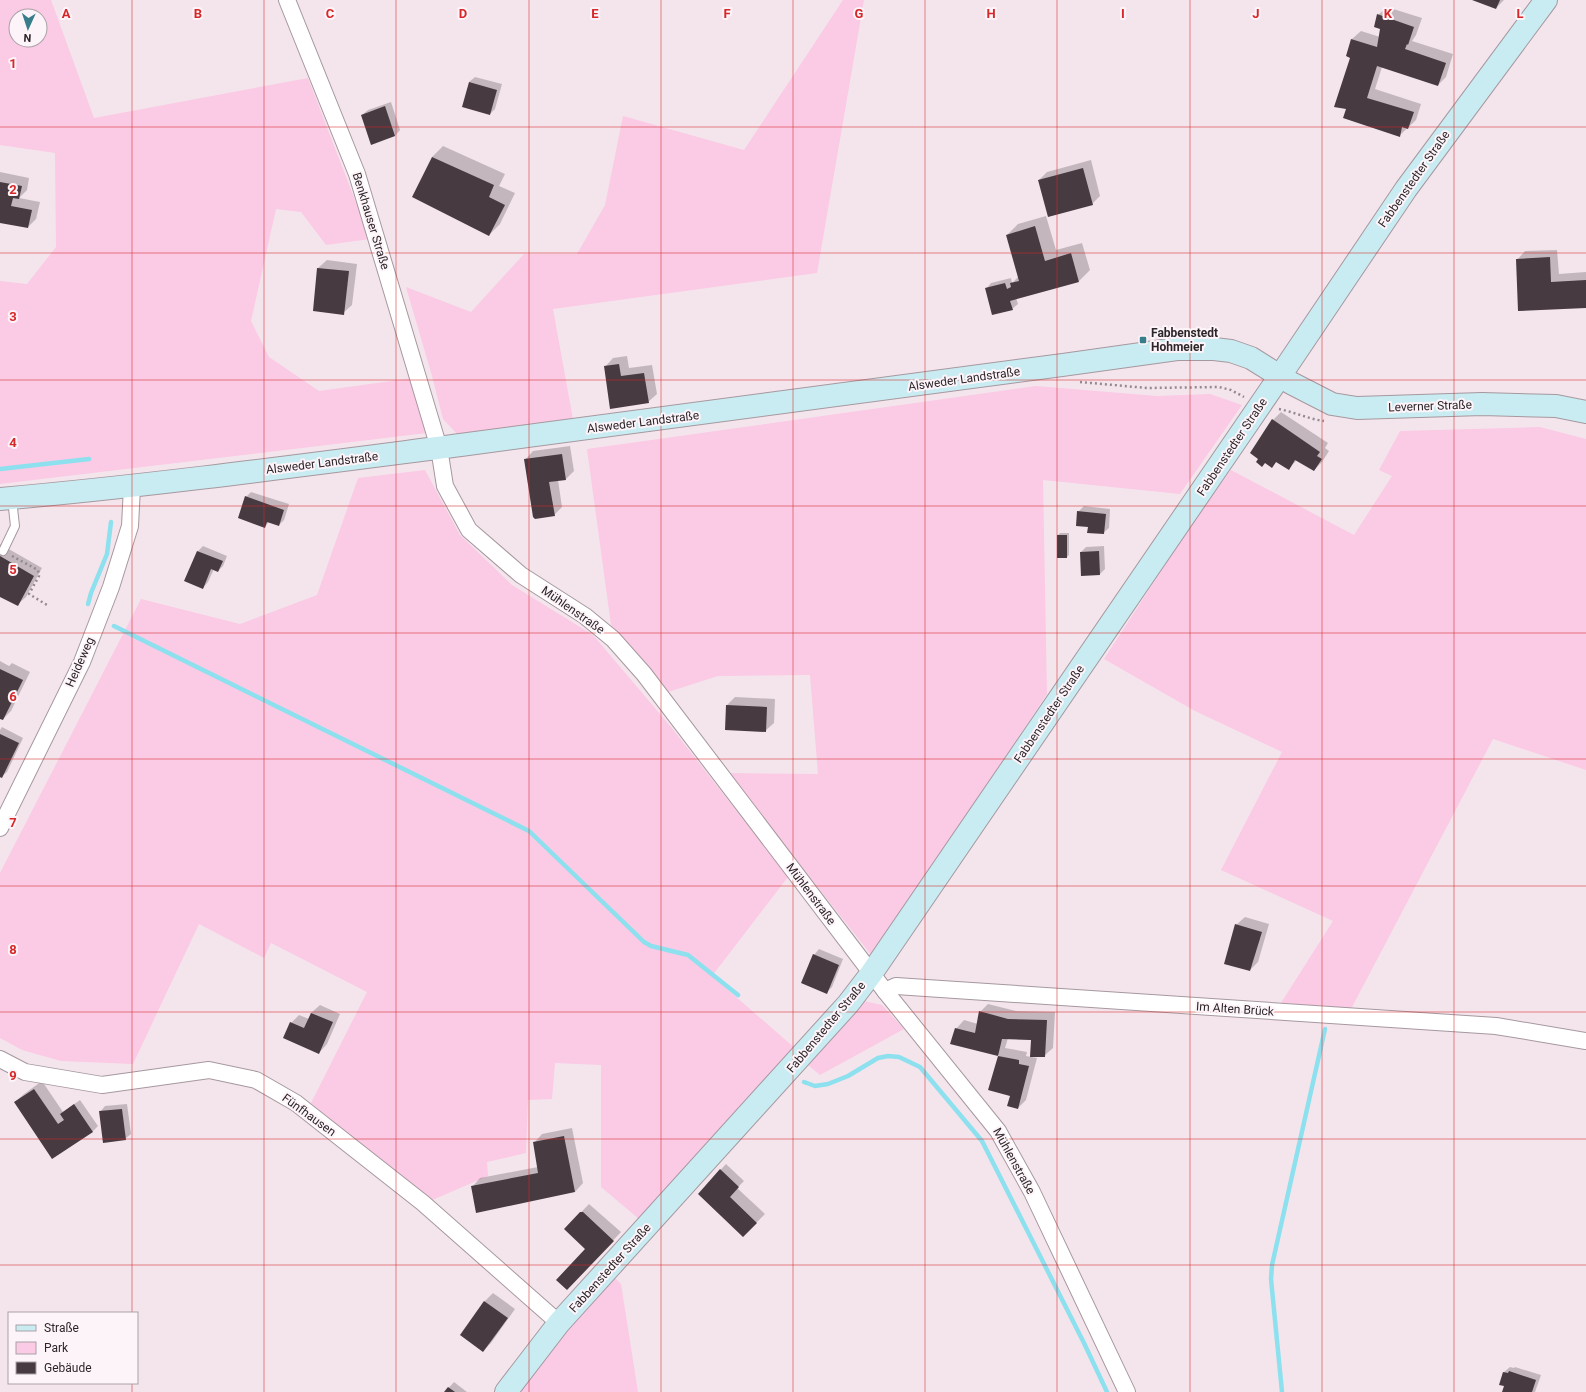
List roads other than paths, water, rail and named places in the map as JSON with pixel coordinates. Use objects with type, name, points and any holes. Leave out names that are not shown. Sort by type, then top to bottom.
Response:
[{"type":"street","name":"Benkhauser Straße","points":[[287,0],[357,174],[439,448]]},
{"type":"street","name":"Fabbenstedter Straße","points":[[506,1392],[559,1323],[834,1021],[871,974],[1406,189],[1546,0]]},
{"type":"street","name":"Alsweder Landstraße","points":[[6,499],[132,487],[439,448],[796,402],[1177,349],[1214,349],[1231,351],[1251,358],[1280,376]]},
{"type":"street","name":"Leverner Straße","points":[[1280,376],[1332,404],[1357,408],[1482,404],[1556,406],[1586,412]]},
{"type":"street","name":"Mühlenstraße","points":[[439,448],[445,486],[469,530],[521,574],[585,616],[613,639],[644,674],[871,974],[998,1131],[1032,1192],[1127,1392]]},
{"type":"street","name":"Heideweg","points":[[0,828],[82,662],[111,588],[130,526],[132,487]]},
{"type":"street","name":"Im Alten Brück","points":[[885,991],[896,986],[1496,1026],[1586,1041]]},
{"type":"street","name":"Fünfhausen","points":[[0,1059],[25,1072],[102,1085],[209,1070],[256,1080],[296,1102],[423,1203],[559,1323]]},
{"type":"lane","points":[[3,551],[15,526],[6,499]]},
{"type":"waterway","points":[[0,469],[89,459]]},
{"type":"waterway","points":[[88,604],[107,554],[111,522]]},
{"type":"waterway","points":[[114,626],[529,831],[644,942],[651,946],[688,955],[738,995]]},
{"type":"waterway","points":[[1282,1392],[1271,1279],[1272,1265],[1325,1029]]},
{"type":"waterway","points":[[804,1082],[815,1086],[828,1084],[848,1076],[878,1058],[888,1056],[899,1057],[920,1067],[982,1141],[1084,1343],[1107,1392]]},
{"type":"place","name":"Fabbenstedt Hohmeier","points":[[1143,340]]}]
